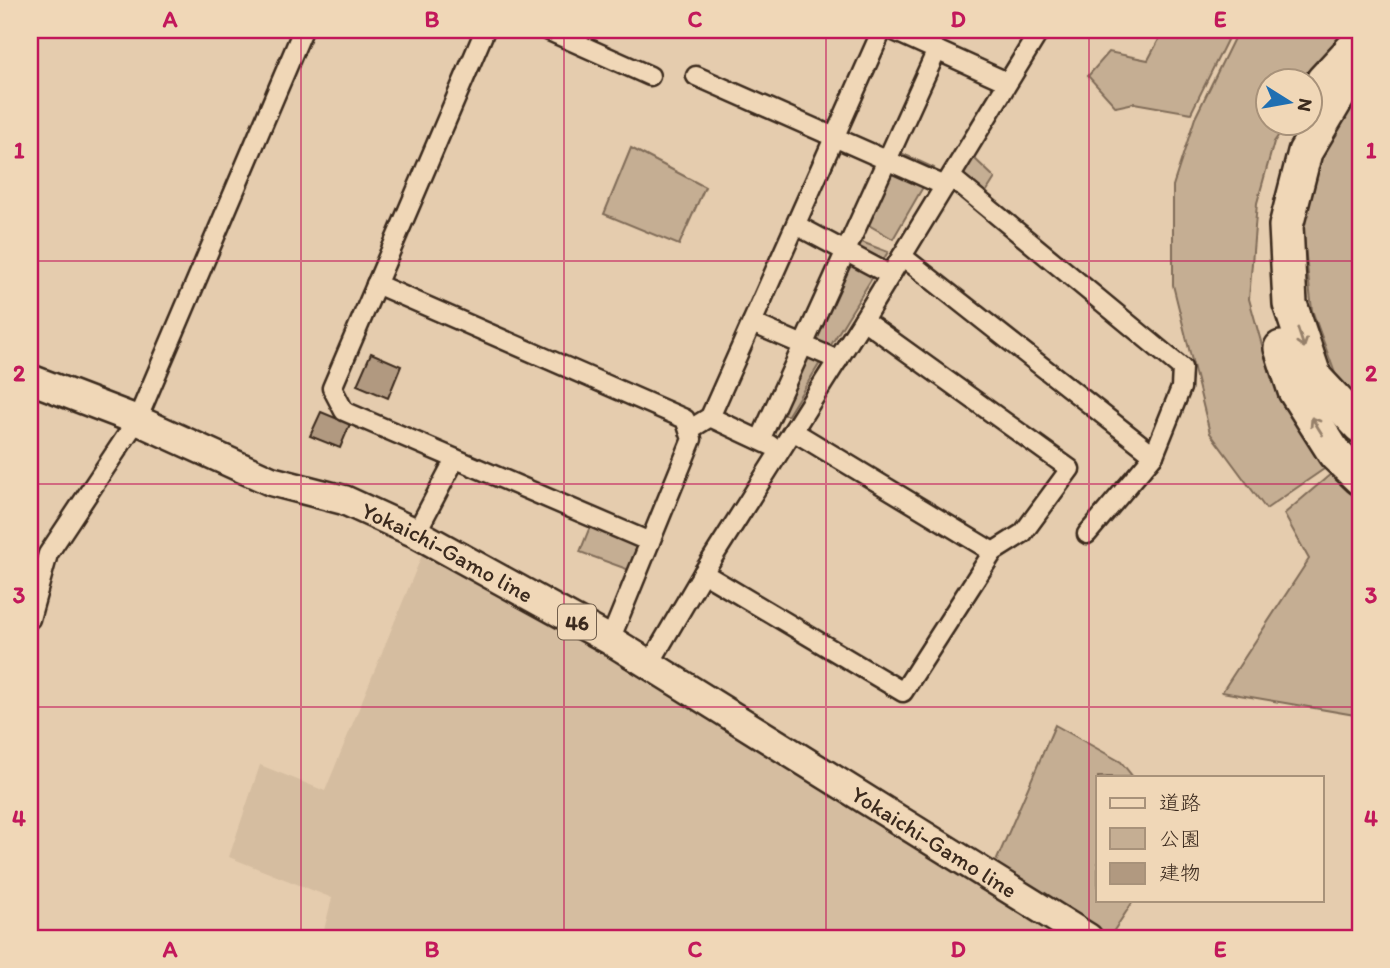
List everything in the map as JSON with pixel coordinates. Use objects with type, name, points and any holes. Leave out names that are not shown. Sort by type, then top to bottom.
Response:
[{"type":"highway","points":[[1324,80],[1360,41]]},
{"type":"highway","points":[[1360,71],[1343,88],[1305,152],[1286,226],[1290,304],[1315,378],[1360,426]]},
{"type":"highway","points":[[1291,136],[1286,146],[1266,225],[1269,311],[1295,391],[1335,454],[1360,478]]},
{"type":"main road","name":"Yokaichi-Gamo line","points":[[30,379],[137,420],[271,481],[344,500],[416,533],[610,640],[1088,938]]},
{"type":"street","points":[[30,619],[48,554],[137,420],[303,30]]},
{"type":"street","points":[[485,30],[332,388],[344,411],[650,542]]},
{"type":"street","points":[[547,30],[650,76]]},
{"type":"street","points":[[690,430],[710,417],[883,30]]},
{"type":"street","points":[[892,30],[1007,82]]},
{"type":"street","points":[[649,665],[702,573],[863,320],[1040,30]]},
{"type":"street","points":[[760,440],[937,50]]},
{"type":"street","points":[[696,76],[887,159],[948,182],[1182,368],[1181,388],[1154,454],[1087,534]]},
{"type":"street","points":[[796,225],[890,275]]},
{"type":"street","points":[[902,256],[1154,454]]},
{"type":"street","points":[[376,284],[685,419],[692,439],[610,640]]},
{"type":"street","points":[[702,573],[903,691],[993,552],[1023,533],[1070,469],[863,320]]},
{"type":"street","points":[[752,323],[838,360]]},
{"type":"street","points":[[710,417],[782,450]]},
{"type":"street","points":[[793,431],[993,552]]},
{"type":"street","points":[[416,533],[456,459]]},
{"type":"shaded area","points":[[429,538],[1077,938],[322,938],[332,898],[229,857],[260,765],[325,791]]},
{"type":"green space","points":[[1164,30],[1232,30],[1191,113],[1134,103],[1116,107],[1088,76],[1109,52],[1148,60]]},
{"type":"green space","points":[[1238,30],[1360,30],[1324,66],[1254,66],[1254,136],[1278,136],[1274,142],[1257,203],[1249,299],[1271,377],[1327,467],[1266,509],[1210,433],[1173,285],[1173,186],[1195,118]]},
{"type":"green space","points":[[1360,92],[1360,403],[1340,387],[1312,310],[1303,230],[1313,167]]},
{"type":"green space","points":[[631,148],[705,187],[679,245],[604,214]]},
{"type":"green space","points":[[901,153],[934,168],[893,239],[867,224]]},
{"type":"green space","points":[[974,158],[995,178],[983,197],[960,177]]},
{"type":"green space","points":[[859,241],[888,252],[788,415],[779,415]]},
{"type":"green space","points":[[1332,473],[1360,494],[1360,663],[1355,715],[1222,692],[1309,559],[1284,514]]},
{"type":"green space","points":[[593,519],[649,535],[632,571],[580,552]]},
{"type":"green space","points":[[1055,725],[1121,762],[1132,776],[1096,776],[1096,902],[1133,902],[1109,938],[992,871]]},
{"type":"building","points":[[371,353],[401,366],[388,398],[357,385]]},
{"type":"building","points":[[321,412],[350,424],[340,448],[310,436]]}]
